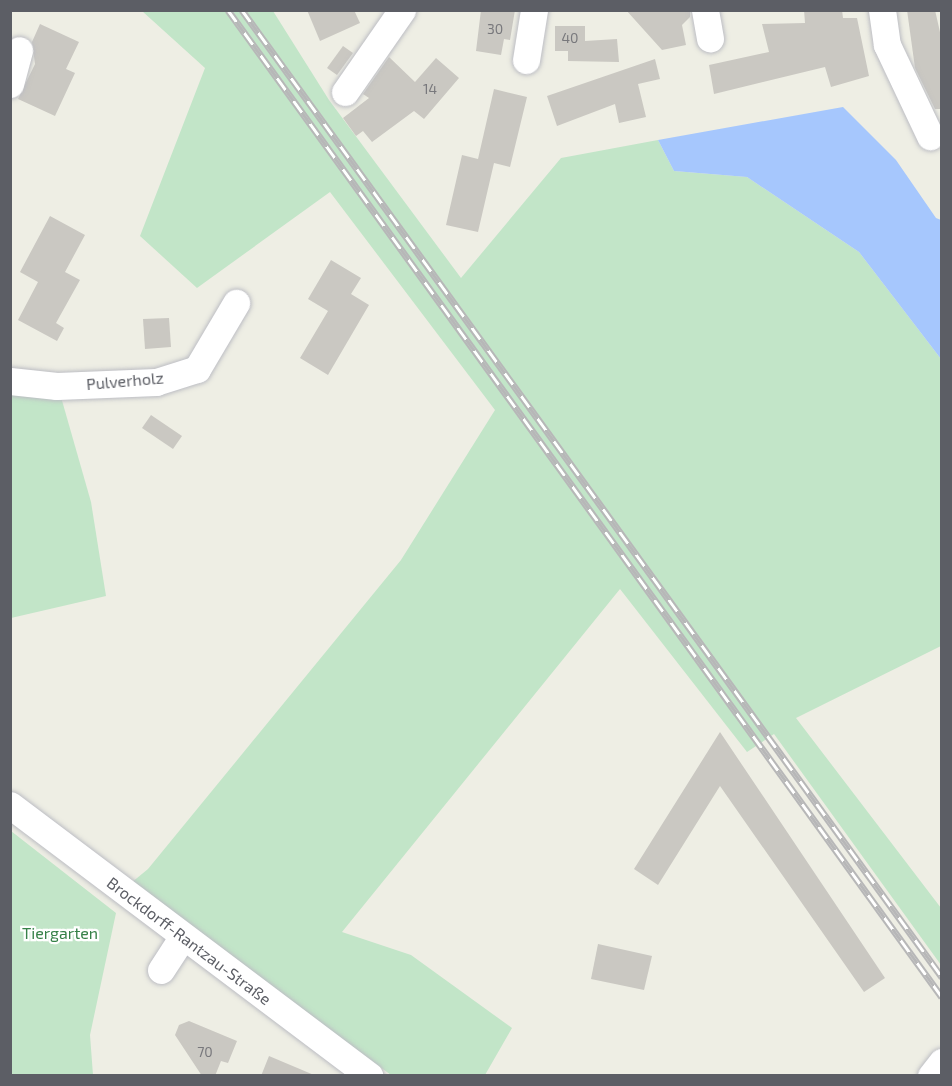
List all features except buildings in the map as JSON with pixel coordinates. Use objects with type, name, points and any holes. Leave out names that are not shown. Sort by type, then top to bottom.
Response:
[{"type":"street","points":[[345,92],[402,10]]},
{"type":"street","points":[[526,60],[534,10]]},
{"type":"street","points":[[705,10],[710,39]]},
{"type":"street","points":[[882,10],[887,45],[930,136]]},
{"type":"street","points":[[10,84],[19,50]]},
{"type":"street","name":"Pulverholz","points":[[10,381],[57,386],[156,382],[197,369],[236,303]]},
{"type":"street","name":"Brockdorff-Rantzau-Straße","points":[[10,805],[182,938],[369,1076]]},
{"type":"street","points":[[161,970],[182,938]]},
{"type":"street","points":[[931,1076],[942,1062]]},
{"type":"green space","points":[[142,11],[273,11],[329,100],[461,278],[561,158],[658,140],[674,171],[747,177],[859,252],[941,359],[941,646],[796,718],[941,908],[941,965],[774,734],[747,752],[620,589],[342,932],[411,955],[512,1028],[485,1075],[391,1075],[131,883],[148,869],[401,560],[495,410],[330,192],[197,288],[140,236],[205,68]]},
{"type":"green space","points":[[10,394],[61,397],[91,502],[106,596],[11,618]]},
{"type":"green space","name":"Tiergarten","points":[[11,831],[116,913],[90,1035],[93,1075],[11,1075]]},
{"type":"water","points":[[843,107],[896,160],[936,218],[941,220],[941,359],[859,252],[747,177],[674,171],[658,140]]},
{"type":"railway","points":[[228,10],[942,997]]},
{"type":"railway","points":[[242,10],[942,977]]}]
